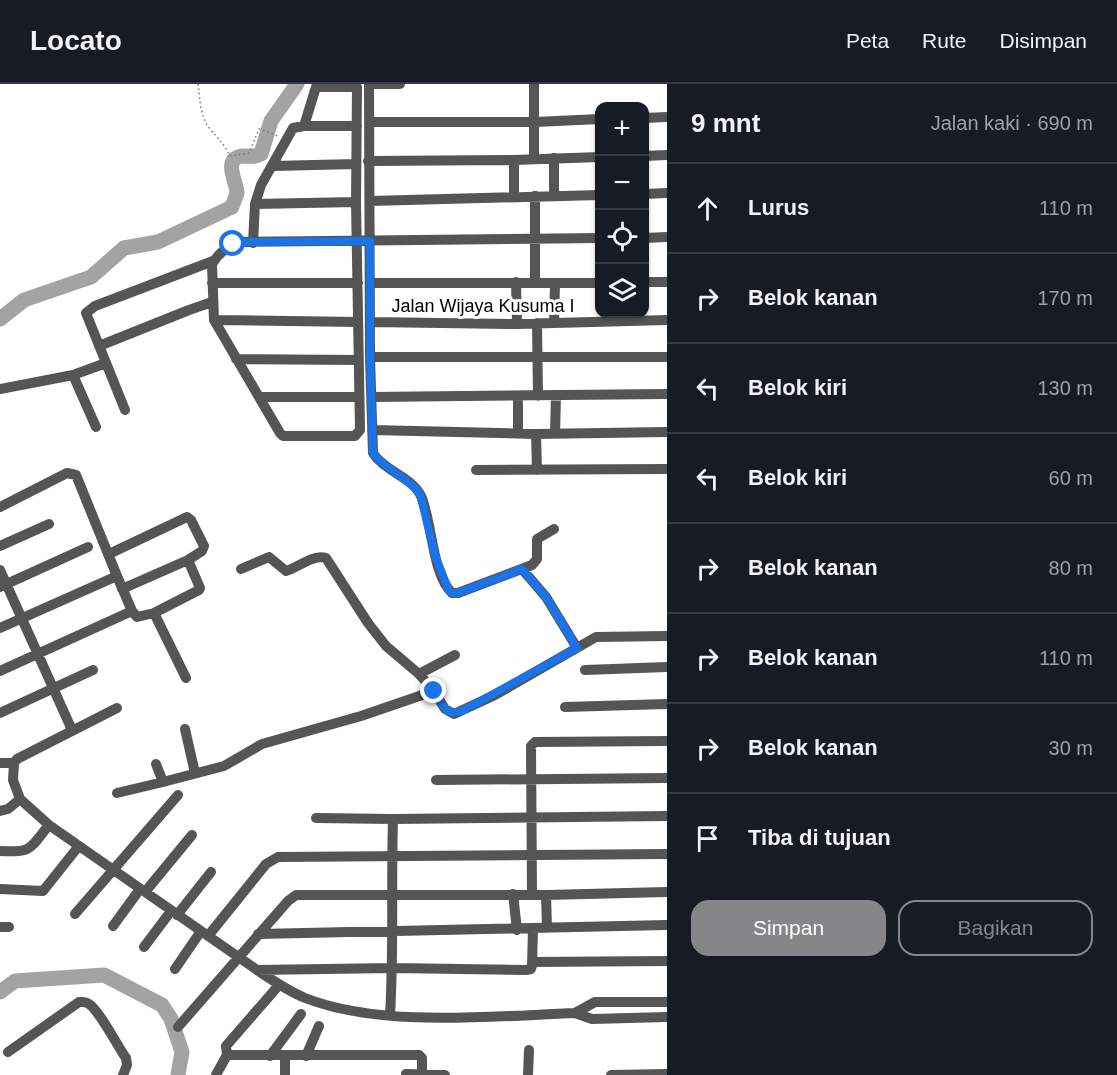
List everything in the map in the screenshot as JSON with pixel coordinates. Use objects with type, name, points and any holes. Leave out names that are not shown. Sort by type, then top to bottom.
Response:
[{"type":"street","points":[[213,261],[214,320],[280,433],[287,436],[355,436],[360,430],[359,397],[371,322],[369,84],[400,84]]},
{"type":"street","points":[[534,84],[534,159]]},
{"type":"street","points":[[304,126],[316,87],[357,87],[358,322],[372,397],[373,449],[375,456],[415,487],[420,494],[435,555],[449,591],[458,593],[522,569],[537,560],[538,537],[554,529]]},
{"type":"street","points":[[649,118],[667,117]]},
{"type":"street","points":[[370,122],[535,122],[595,119]]},
{"type":"street","points":[[253,243],[255,204],[261,185],[293,128],[357,126]]},
{"type":"street","points":[[649,156],[667,155]]},
{"type":"street","points":[[368,161],[595,157]]},
{"type":"street","points":[[554,158],[554,196]]},
{"type":"street","points":[[514,160],[514,197]]},
{"type":"street","points":[[273,166],[356,164]]},
{"type":"street","points":[[649,194],[667,193]]},
{"type":"street","points":[[370,201],[595,195]]},
{"type":"street","points":[[535,196],[535,282]]},
{"type":"street","points":[[255,204],[356,202]]},
{"type":"street","points":[[649,238],[667,237]]},
{"type":"street","points":[[125,410],[86,313],[89,309],[213,261],[233,244],[239,242],[358,240],[595,238]]},
{"type":"street","points":[[516,282],[517,324]]},
{"type":"street","points":[[649,282],[667,282]]},
{"type":"street","points":[[212,283],[358,283]]},
{"type":"street","points":[[370,283],[595,283]]},
{"type":"street","points":[[554,323],[555,283]]},
{"type":"street","points":[[99,346],[212,302]]},
{"type":"street","points":[[214,320],[358,322]]},
{"type":"street","name":"Jalan Wijaya Kusuma I","points":[[371,322],[517,324],[667,320]]},
{"type":"street","points":[[537,323],[538,396]]},
{"type":"street","points":[[236,359],[667,357]]},
{"type":"street","points":[[0,389],[73,375],[106,363]]},
{"type":"street","points":[[73,375],[96,427]]},
{"type":"street","points":[[372,397],[667,394]]},
{"type":"street","points":[[518,396],[518,433]]},
{"type":"street","points":[[555,433],[556,396]]},
{"type":"street","points":[[259,397],[359,397]]},
{"type":"street","points":[[372,430],[536,434],[667,432]]},
{"type":"street","points":[[536,434],[537,470]]},
{"type":"street","points":[[476,470],[667,469]]},
{"type":"street","points":[[0,507],[67,473],[75,474],[122,589],[132,610],[139,617],[154,613],[199,590],[188,560]]},
{"type":"street","points":[[109,554],[187,517],[191,520],[204,548],[188,560],[122,589]]},
{"type":"street","points":[[0,546],[49,524]]},
{"type":"street","points":[[3,585],[88,547]]},
{"type":"street","points":[[241,569],[270,557],[282,570],[286,571],[323,557],[386,646],[419,674],[447,711],[454,714],[602,636],[667,636]]},
{"type":"street","points":[[522,569],[546,597],[577,648]]},
{"type":"street","points":[[0,570],[3,585],[38,653],[72,730]]},
{"type":"street","points":[[0,628],[117,576]]},
{"type":"street","points":[[0,671],[132,610]]},
{"type":"street","points":[[154,613],[186,678]]},
{"type":"street","points":[[419,674],[455,655]]},
{"type":"street","points":[[585,670],[667,667]]},
{"type":"street","points":[[0,713],[93,670]]},
{"type":"street","points":[[117,793],[195,774],[235,761],[262,744],[361,716],[434,691]]},
{"type":"street","points":[[565,707],[667,704]]},
{"type":"street","points":[[117,708],[20,757],[14,763],[13,780],[20,799],[78,847],[279,985],[328,1006],[390,1015],[427,1018],[575,1013],[592,1019],[667,1017]]},
{"type":"street","points":[[185,729],[195,774]]},
{"type":"street","points":[[532,894],[531,746],[534,742],[667,741]]},
{"type":"street","points":[[0,763],[14,763]]},
{"type":"street","points":[[156,764],[163,782]]},
{"type":"street","points":[[436,780],[667,778]]},
{"type":"street","points":[[75,914],[178,795]]},
{"type":"street","points":[[0,811],[8,809],[20,799]]},
{"type":"street","points":[[316,818],[667,816]]},
{"type":"street","points":[[390,1015],[393,968],[393,819]]},
{"type":"street","points":[[0,851],[20,852],[28,849],[49,825]]},
{"type":"street","points":[[114,926],[192,835]]},
{"type":"street","points":[[0,889],[43,891],[78,847]]},
{"type":"street","points":[[175,969],[270,860],[278,857],[667,854]]},
{"type":"street","points":[[144,947],[211,872]]},
{"type":"street","points":[[178,1027],[258,934],[296,895],[546,895],[667,892]]},
{"type":"street","points":[[513,894],[517,930]]},
{"type":"street","points":[[546,895],[547,927]]},
{"type":"street","points":[[258,934],[392,933],[667,925]]},
{"type":"street","points":[[257,970],[393,968],[526,970],[532,968],[533,928]]},
{"type":"street","points":[[532,962],[667,961]]},
{"type":"street","points":[[216,1075],[227,1055],[226,1046],[279,985]]},
{"type":"street","points":[[8,1052],[79,1002],[83,1002],[92,1006],[126,1058],[127,1065],[123,1075]]},
{"type":"street","points":[[575,1013],[594,1002],[667,1002]]},
{"type":"street","points":[[270,1056],[301,1014]]},
{"type":"street","points":[[306,1056],[319,1026]]},
{"type":"street","points":[[528,1075],[529,1050]]},
{"type":"street","points":[[227,1055],[422,1057],[422,1074]]},
{"type":"street","points":[[285,1056],[285,1075]]},
{"type":"street","points":[[406,1056],[406,1075],[446,1075]]},
{"type":"street","points":[[611,1075],[667,1074]]},
{"type":"path","points":[[198,84],[202,114],[209,128],[222,140],[230,156],[249,153],[259,129],[273,134]]},
{"type":"waterway","points":[[0,319],[24,300],[91,277],[124,248],[158,242],[232,207],[237,193],[232,163],[238,157],[261,154],[271,121],[297,84]]},
{"type":"waterway","points":[[0,992],[15,981],[104,975],[162,1005],[171,1019],[182,1052],[178,1075]]},
{"type":"route","points":[[233,244],[239,242],[370,241],[373,453],[415,487],[420,494],[435,555],[449,591],[458,593],[522,569],[546,597],[577,648],[495,695],[454,714],[444,709],[434,691]]}]
